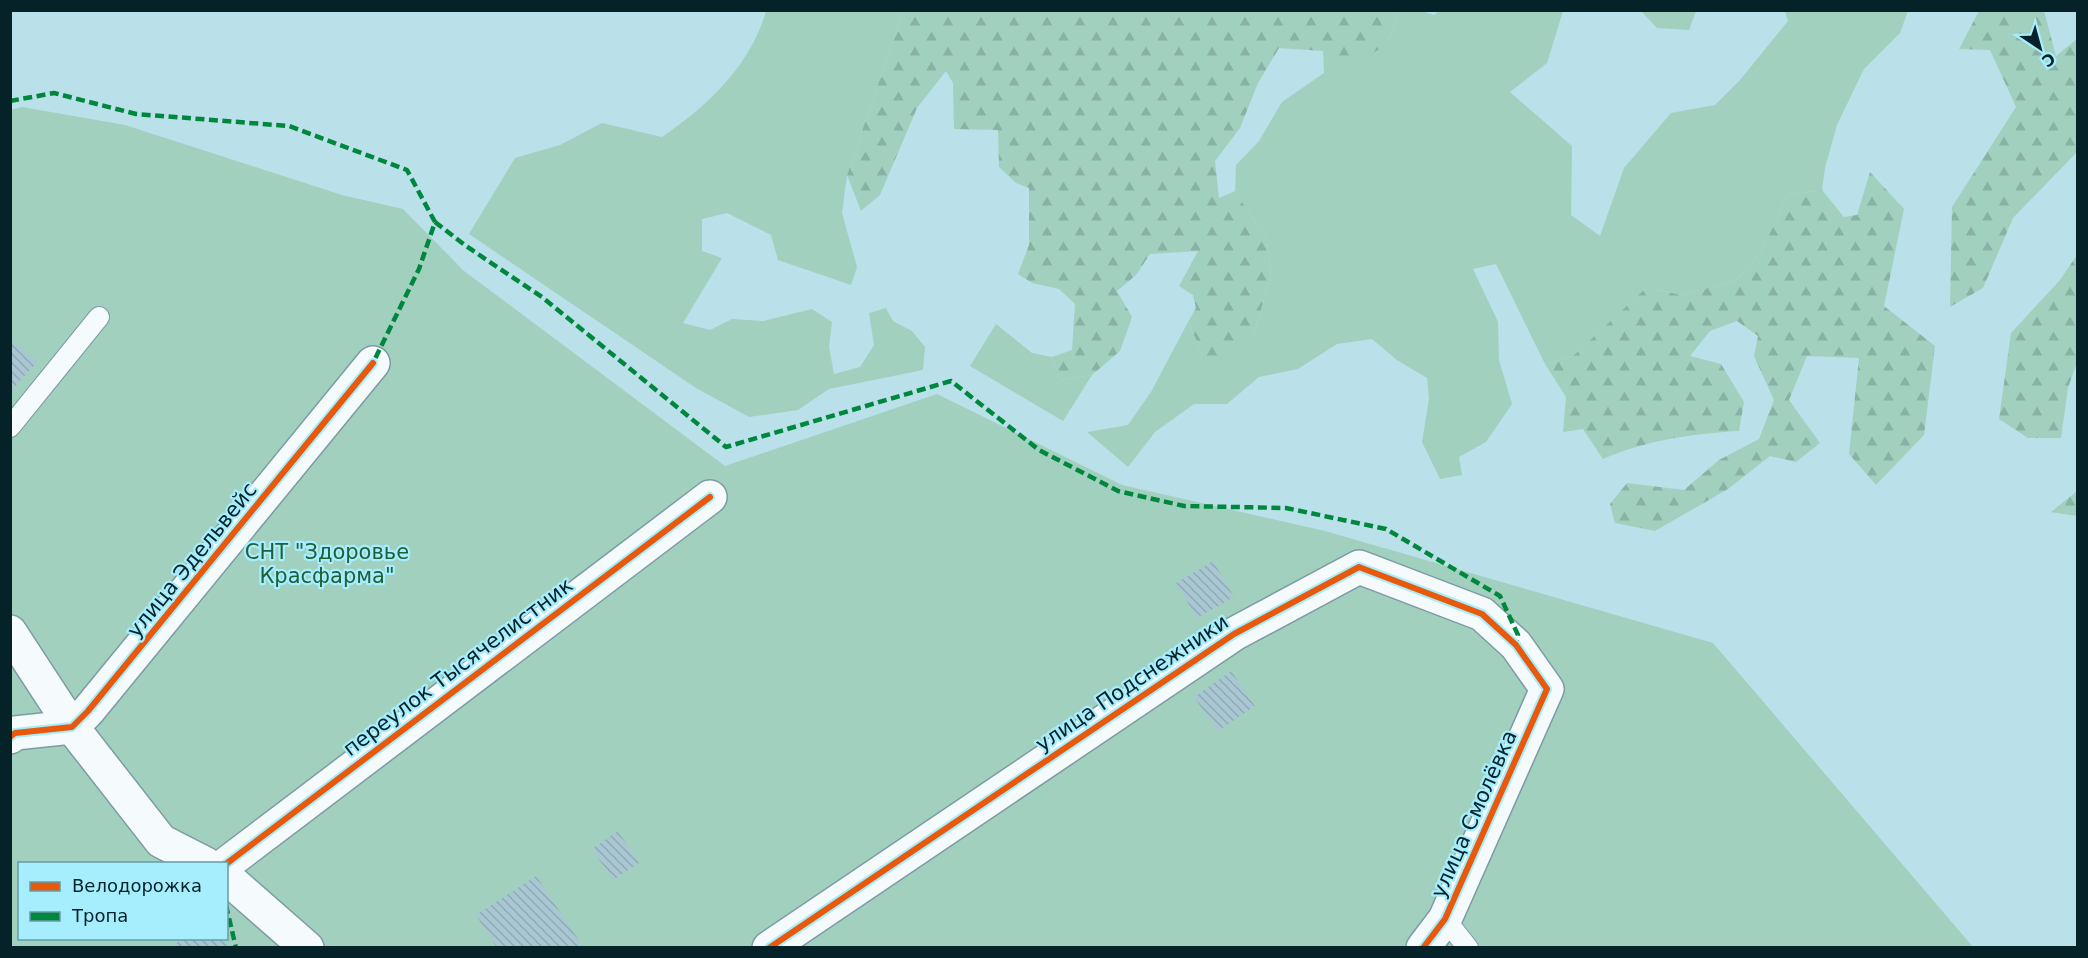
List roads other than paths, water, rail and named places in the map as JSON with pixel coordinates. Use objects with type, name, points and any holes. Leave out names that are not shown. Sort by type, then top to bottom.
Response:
[{"type":"street","name":"улица Эдельвейс","points":[[72,727],[196,583],[373,363]]},
{"type":"street","name":"переулок Тысячелистник","points":[[228,862],[710,497]]},
{"type":"street","name":"улица Подснежники","points":[[769,948],[1234,634],[1359,567],[1482,614],[1516,645],[1547,689]]},
{"type":"street","points":[[10,632],[72,727],[161,841],[202,862]]},
{"type":"street","name":"улица Смолёвка","points":[[1423,948],[1445,919],[1547,689]]},
{"type":"street","points":[[10,737],[15,733],[72,727]]},
{"type":"street","points":[[228,879],[308,948]]},
{"type":"lane","points":[[10,427],[99,317]]},
{"type":"lane","points":[[1445,919],[1468,948]]},
{"type":"park label","name":"СНТ \"Здоровье Красфарма\"","points":[[327,564]]}]
